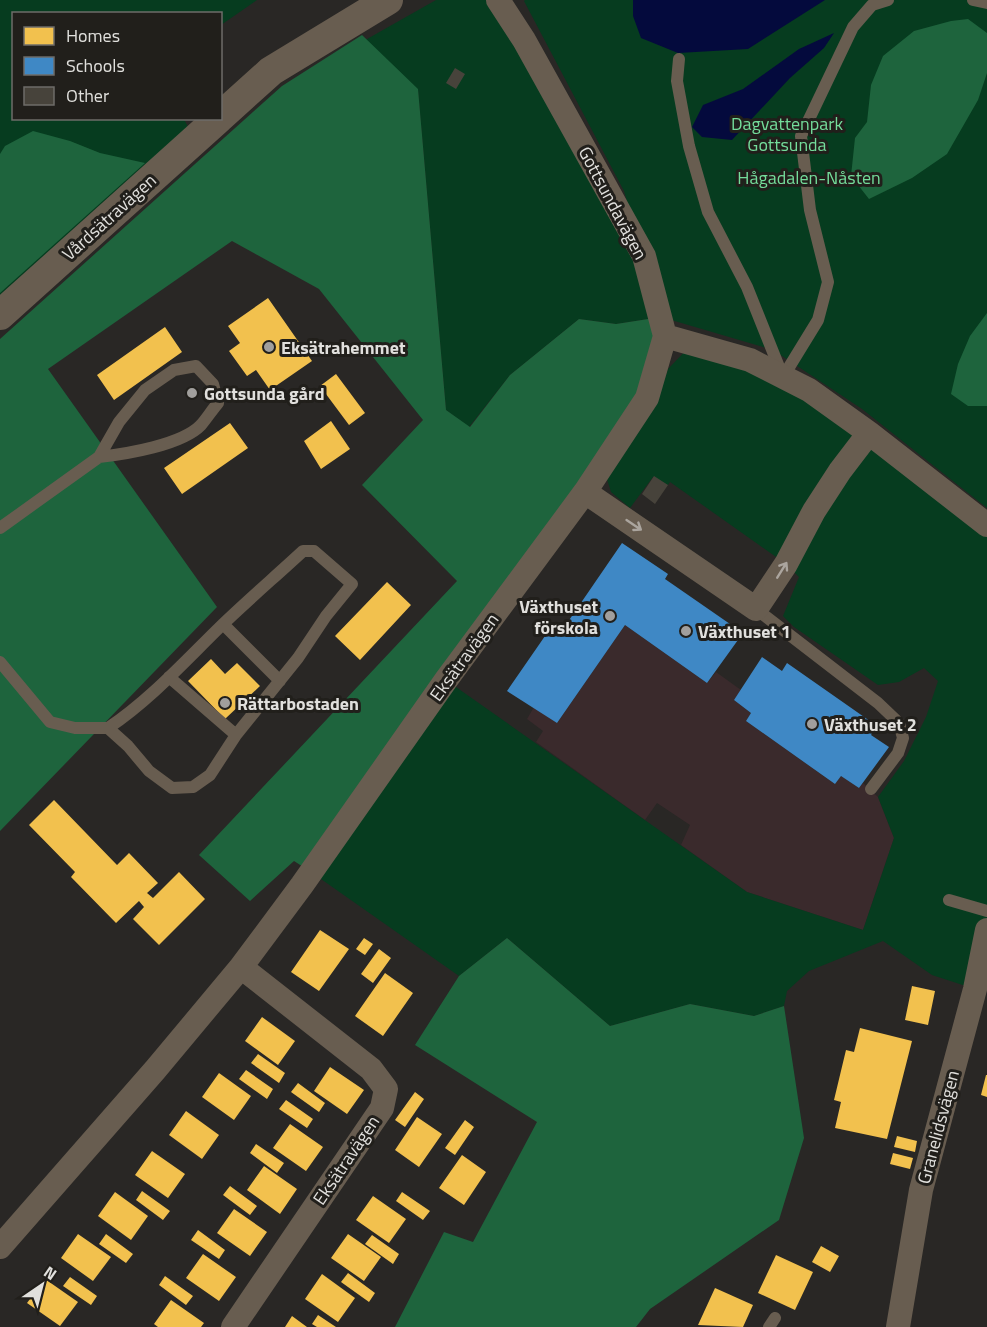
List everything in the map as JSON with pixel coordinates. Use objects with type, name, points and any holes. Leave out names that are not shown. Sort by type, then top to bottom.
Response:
[{"type":"street","name":"Vårdsätravägen","points":[[222,116],[271,71],[388,0]]},
{"type":"street","name":"Gottsundavägen","points":[[498,0],[525,40],[644,256],[665,336]]},
{"type":"street","name":"Vårdsätravägen","points":[[0,315],[218,120]]},
{"type":"street","points":[[665,336],[750,360],[809,390],[869,433],[987,525]]},
{"type":"street","name":"Eksätravägen","points":[[0,1247],[155,1070],[241,967],[311,872],[446,680],[585,492],[647,398],[665,336]]},
{"type":"street","points":[[585,492],[756,609],[786,564],[814,511],[840,471],[869,433]]},
{"type":"street","name":"Granelidsvägen","points":[[898,1327],[921,1190],[981,993],[987,930]]},
{"type":"street","name":"Eksätravägen","points":[[233,1327],[382,1108],[386,1089],[371,1069],[241,967]]},
{"type":"lane","points":[[783,377],[818,320],[828,282],[810,210],[801,136],[853,27],[872,5],[888,0]]},
{"type":"lane","points":[[973,0],[987,3]]},
{"type":"lane","points":[[679,59],[677,81],[689,146],[708,213],[747,287],[783,377]]},
{"type":"lane","points":[[0,528],[99,457],[119,422],[145,390],[174,370],[196,366],[213,384],[218,403],[199,427],[169,442],[132,453],[99,457]]},
{"type":"lane","points":[[0,662],[50,722],[75,728],[108,728],[126,716],[169,677],[303,551],[314,551],[352,584],[326,616],[298,658],[237,735],[210,776],[193,787],[172,788],[149,771],[128,746],[108,728]]},
{"type":"lane","points":[[756,609],[878,703],[899,723],[903,738],[898,753],[871,789]]},
{"type":"lane","points":[[223,624],[280,681]]},
{"type":"lane","points":[[169,677],[237,735]]},
{"type":"lane","points":[[949,900],[987,911]]},
{"type":"shaded area","points":[[633,0],[825,0],[748,49],[678,53],[641,38],[633,16]]},
{"type":"shaded area","points":[[834,33],[824,48],[790,78],[732,140],[702,137],[692,127],[703,105],[743,89],[799,49]]},
{"type":"shaded area","points":[[625,625],[707,683],[716,672],[741,690],[734,700],[751,713],[746,721],[835,784],[841,776],[859,788],[863,783],[878,797],[894,838],[863,930],[747,892],[681,845],[690,825],[657,803],[645,820],[536,742],[543,731],[527,719],[534,707],[557,723]]},
{"type":"green space","points":[[0,0],[257,0],[222,24],[222,12],[12,12],[12,120],[184,120],[190,131],[0,296]]},
{"type":"green space","name":"Hågadalen-Nåsten","points":[[436,0],[498,0],[641,249],[624,191],[525,0],[987,0],[987,508],[862,409],[773,350],[661,317],[616,324],[579,319],[510,375],[469,427],[446,410],[418,90],[360,43]]},
{"type":"green space","points":[[968,19],[987,33],[987,73],[978,100],[947,154],[912,178],[869,199],[851,176],[855,138],[867,122],[871,85],[883,56],[914,31]]},
{"type":"green space","points":[[362,35],[418,89],[446,410],[470,427],[510,375],[579,319],[616,324],[661,317],[647,398],[311,872],[294,861],[250,901],[199,855],[457,581],[362,485],[423,420],[319,289],[232,241],[48,369],[217,607],[0,831],[0,339],[282,86]]},
{"type":"green space","points":[[33,131],[70,141],[100,153],[145,163],[0,293],[0,154],[5,146]]},
{"type":"green space","points":[[987,313],[987,406],[968,406],[951,394],[958,364],[970,336]]},
{"type":"green space","points":[[693,343],[750,360],[987,525],[987,930],[975,989],[932,975],[883,941],[809,971],[787,991],[784,1006],[754,1016],[690,1004],[610,1026],[507,938],[459,976],[311,872],[446,680],[747,892],[863,930],[894,838],[878,797],[904,761],[926,717],[938,681],[924,668],[899,682],[878,685],[794,627],[783,616],[799,577],[786,564],[670,482],[668,485],[653,477],[630,508],[611,492],[607,479],[662,387],[668,369]]},
{"type":"green space","points":[[507,938],[610,1026],[690,1004],[754,1016],[784,1006],[804,1138],[779,1220],[650,1309],[636,1327],[395,1327],[444,1232],[473,1242],[537,1122],[415,1045],[459,976]]},
{"type":"building: Homes","name":"Eksätrahemmet","points":[[268,298],[312,361],[270,390],[256,370],[247,376],[229,351],[240,343],[228,326]]},
{"type":"building: Homes","points":[[165,327],[182,352],[114,400],[97,375]]},
{"type":"building: Homes","points":[[336,374],[365,413],[349,425],[320,386]]},
{"type":"building: Homes","points":[[331,421],[350,449],[321,469],[304,441]]},
{"type":"building: Homes","points":[[230,423],[248,448],[182,494],[164,468]]},
{"type":"building: Homes","points":[[387,582],[411,605],[360,660],[335,636]]},
{"type":"building: Homes","name":"Rättarbostaden","points":[[211,659],[225,674],[237,663],[260,686],[225,719],[188,681]]},
{"type":"building: Homes","points":[[54,800],[117,865],[129,853],[158,883],[147,893],[153,898],[179,872],[205,899],[159,945],[133,919],[144,907],[139,901],[116,923],[71,877],[75,872],[29,825]]},
{"type":"building: Homes","points":[[320,930],[349,949],[319,991],[291,972]]},
{"type":"building: Homes","points":[[364,938],[373,944],[365,955],[356,949]]},
{"type":"building: Homes","points":[[379,949],[391,958],[373,983],[361,974]]},
{"type":"building: Homes","points":[[385,973],[413,993],[383,1036],[355,1016]]},
{"type":"building: Homes","points":[[912,986],[935,991],[928,1025],[905,1020]]},
{"type":"building: Homes","points":[[262,1017],[295,1041],[278,1065],[245,1041]]},
{"type":"building: Homes","points":[[860,1028],[912,1041],[887,1139],[835,1128],[841,1102],[834,1100],[846,1050],[854,1052]]},
{"type":"building: Homes","points":[[258,1054],[285,1073],[279,1083],[251,1063]]},
{"type":"building: Homes","points":[[330,1067],[364,1090],[347,1114],[314,1091]]},
{"type":"building: Homes","points":[[246,1070],[273,1089],[267,1099],[239,1079]]},
{"type":"building: Homes","points":[[219,1073],[251,1096],[234,1120],[202,1097]]},
{"type":"building: Homes","points":[[987,1075],[987,1097],[981,1095]]},
{"type":"building: Homes","points":[[298,1083],[325,1103],[319,1112],[291,1092]]},
{"type":"building: Homes","points":[[415,1092],[424,1099],[405,1127],[395,1120]]},
{"type":"building: Homes","points":[[286,1100],[313,1119],[307,1128],[279,1109]]},
{"type":"building: Homes","points":[[186,1111],[219,1135],[202,1159],[169,1135]]},
{"type":"building: Homes","points":[[417,1117],[442,1134],[419,1167],[395,1150]]},
{"type":"building: Homes","points":[[465,1120],[474,1127],[455,1155],[445,1148]]},
{"type":"building: Homes","points":[[290,1124],[323,1147],[306,1171],[273,1148]]},
{"type":"building: Homes","points":[[897,1136],[917,1141],[915,1152],[894,1147]]},
{"type":"building: Homes","points":[[256,1144],[284,1163],[277,1173],[250,1153]]},
{"type":"building: Homes","points":[[152,1151],[185,1174],[168,1198],[135,1175]]},
{"type":"building: Homes","points":[[893,1153],[913,1158],[910,1169],[890,1164]]},
{"type":"building: Homes","points":[[462,1155],[486,1172],[464,1205],[439,1188]]},
{"type":"building: Homes","points":[[264,1166],[297,1189],[280,1214],[247,1190]]},
{"type":"building: Homes","points":[[230,1186],[257,1206],[250,1215],[223,1195]]},
{"type":"building: Homes","points":[[142,1191],[170,1211],[163,1220],[136,1200]]},
{"type":"building: Homes","points":[[115,1192],[148,1216],[131,1240],[98,1216]]},
{"type":"building: Homes","points":[[402,1192],[430,1211],[423,1220],[396,1201]]},
{"type":"building: Homes","points":[[373,1196],[406,1219],[389,1243],[356,1220]]},
{"type":"building: Homes","points":[[234,1209],[267,1232],[250,1256],[217,1233]]},
{"type":"building: Homes","points":[[198,1230],[225,1250],[219,1259],[191,1240]]},
{"type":"building: Homes","points":[[78,1234],[111,1257],[93,1281],[61,1258]]},
{"type":"building: Homes","points":[[106,1234],[133,1254],[126,1263],[99,1244]]},
{"type":"building: Homes","points":[[348,1234],[381,1257],[364,1281],[331,1258]]},
{"type":"building: Homes","points":[[372,1235],[399,1254],[393,1264],[365,1244]]},
{"type":"building: Homes","points":[[821,1246],[839,1256],[830,1272],[812,1262]]},
{"type":"building: Homes","points":[[203,1254],[236,1277],[219,1301],[186,1278]]},
{"type":"building: Homes","points":[[776,1255],[813,1272],[795,1310],[758,1293]]},
{"type":"building: Homes","points":[[348,1273],[375,1293],[369,1302],[341,1282]]},
{"type":"building: Homes","points":[[322,1274],[355,1298],[338,1322],[305,1299]]},
{"type":"building: Homes","points":[[165,1276],[193,1296],[186,1305],[159,1285]]},
{"type":"building: Homes","points":[[70,1277],[97,1296],[91,1305],[63,1286]]},
{"type":"building: Homes","points":[[45,1279],[78,1302],[60,1326],[27,1303]]},
{"type":"building: Homes","points":[[715,1288],[753,1305],[743,1327],[698,1325]]},
{"type":"building: Homes","points":[[171,1300],[204,1323],[201,1327],[158,1327],[154,1324]]},
{"type":"building: Homes","points":[[318,1315],[336,1327],[317,1327],[312,1324]]},
{"type":"building: Homes","points":[[292,1316],[307,1327],[285,1327]]},
{"type":"building: Schools","name":"Växthuset 1","points":[[622,543],[668,574],[665,579],[743,633],[707,683],[625,625],[557,723],[507,691],[554,623],[563,629]]},
{"type":"building: Schools","name":"Växthuset 2","points":[[762,657],[782,671],[787,663],[877,726],[871,735],[889,747],[859,788],[841,776],[835,784],[746,721],[751,713],[734,700]]},
{"type":"building: Other","points":[[455,68],[465,74],[456,89],[446,83]]},
{"type":"building: Other","points":[[654,476],[668,485],[655,504],[642,494]]},
{"type":"place","name":"Eksätrahemmet","points":[[269,347]]},
{"type":"place","name":"Gottsunda gård","points":[[192,393]]},
{"type":"place","name":"Växthuset förskola","points":[[610,616]]},
{"type":"place","name":"Växthuset 1","points":[[686,631]]},
{"type":"place","name":"Rättarbostaden","points":[[225,703]]},
{"type":"place","name":"Växthuset 2","points":[[812,724]]},
{"type":"park label","name":"Dagvattenpark Gottsunda","points":[[787,133]]}]
